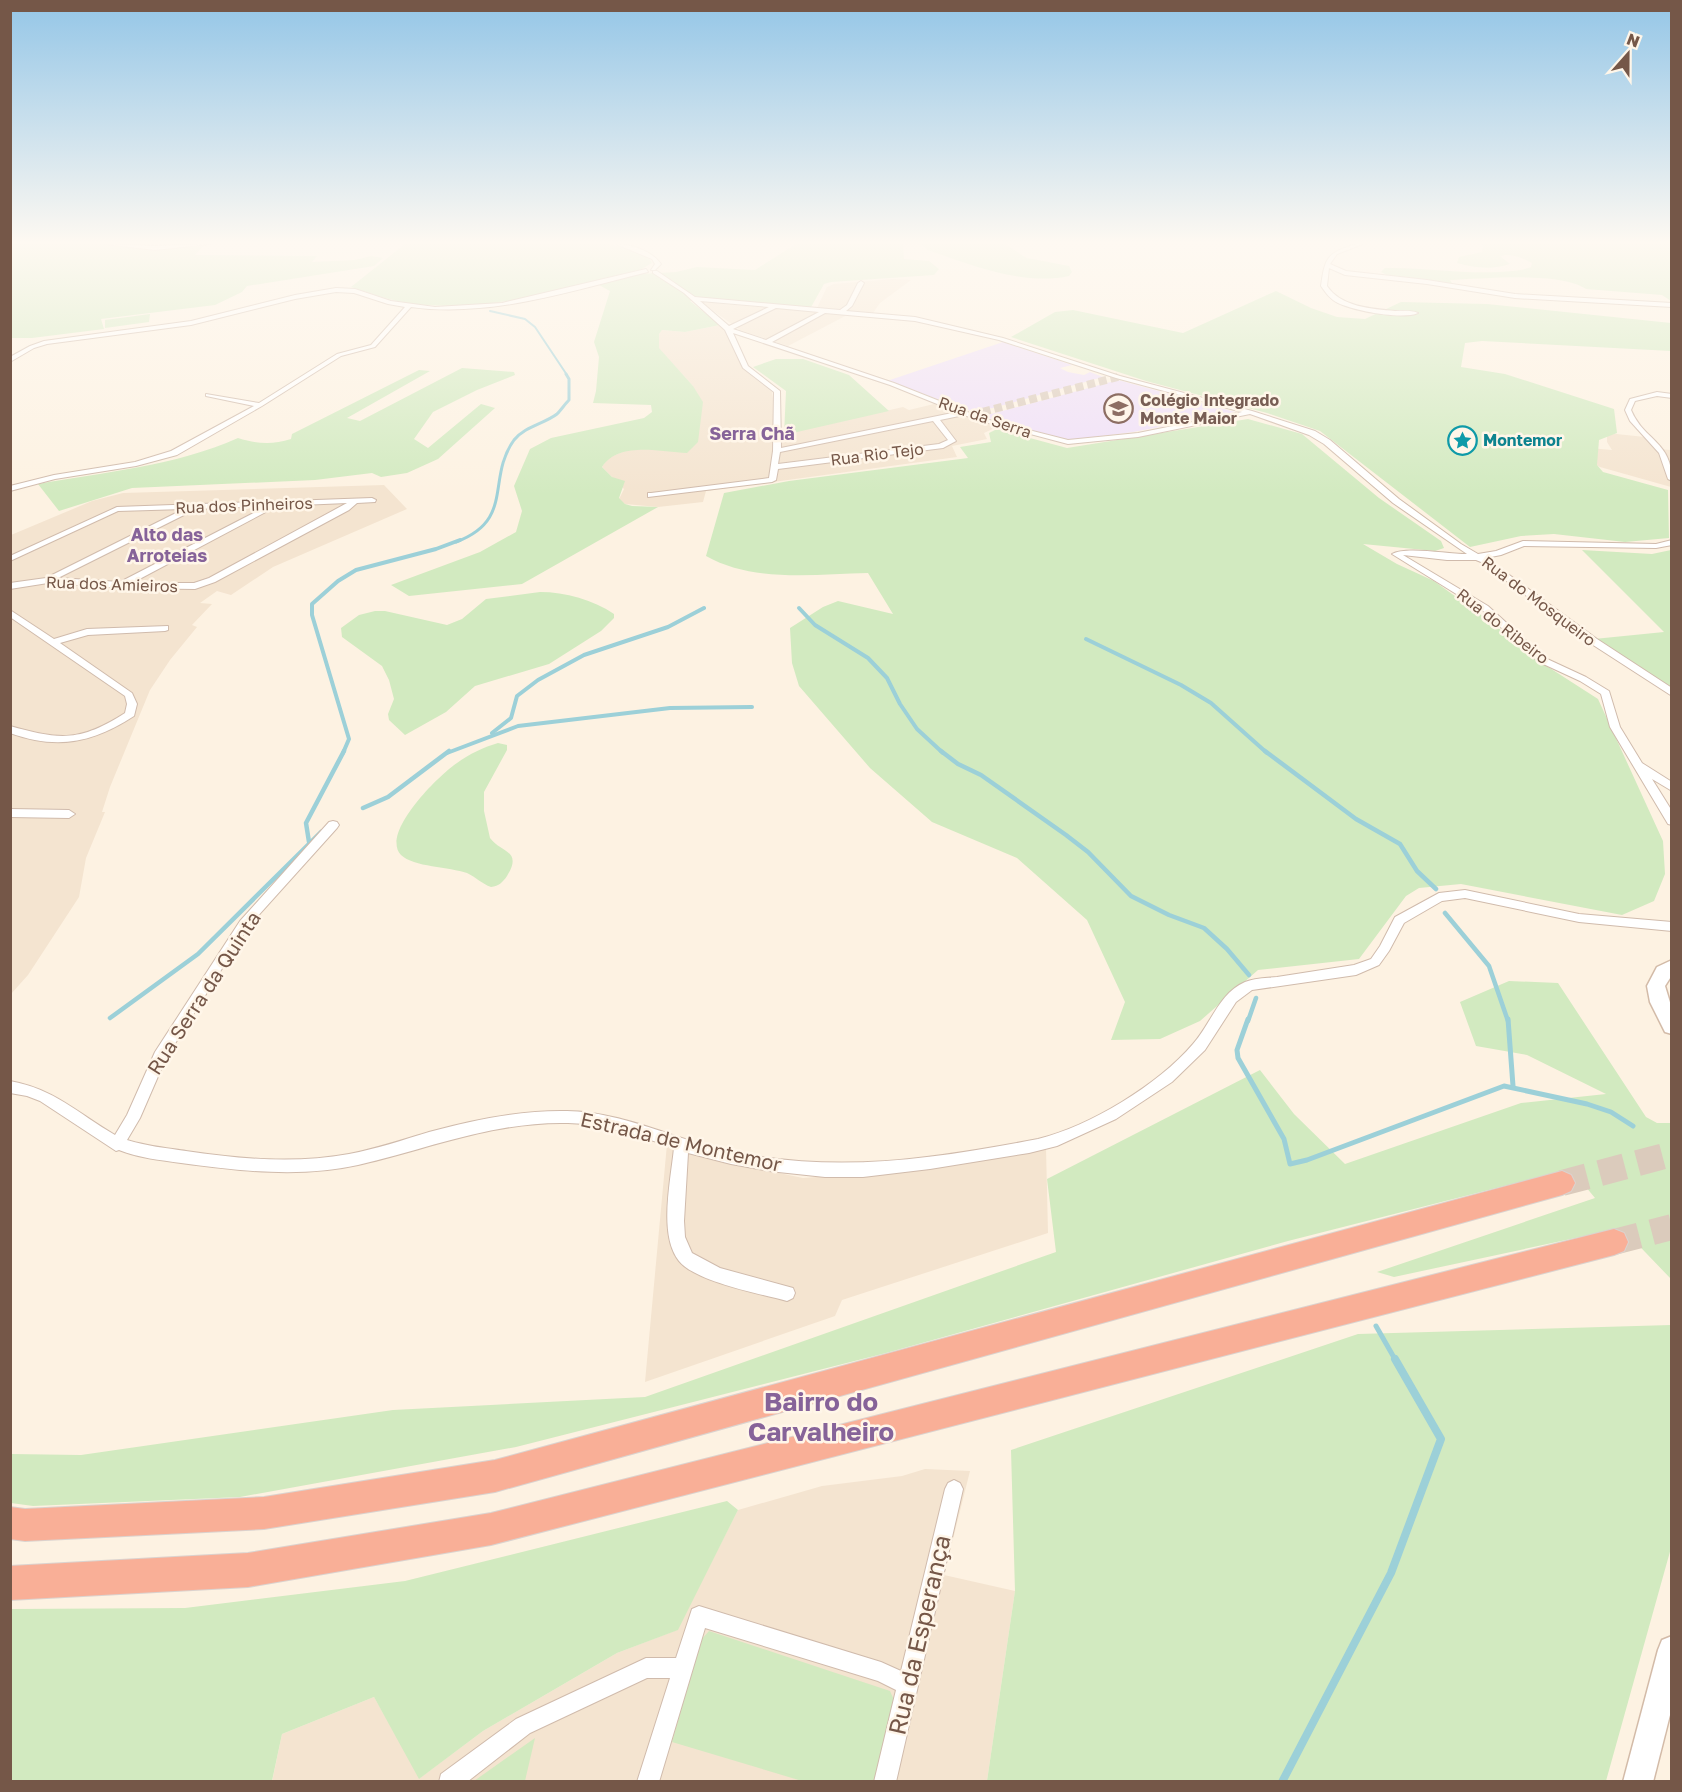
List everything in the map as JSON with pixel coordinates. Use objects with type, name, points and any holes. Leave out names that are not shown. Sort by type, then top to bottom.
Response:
[{"type":"highway","points":[[10,1523],[26,1525],[264,1513],[495,1476],[1562,1183]]},
{"type":"highway","points":[[10,1583],[248,1570],[491,1529],[1614,1242]]},
{"type":"main road","points":[[1671,966],[1663,970],[1656,979],[1655,987],[1671,1027]]},
{"type":"main road","points":[[1638,1782],[1671,1650]]},
{"type":"street","points":[[10,360],[46,342],[160,328]]},
{"type":"street","points":[[10,489],[54,477],[136,464],[170,455],[260,405],[339,355],[373,346],[389,328]]},
{"type":"street","points":[[651,495],[772,480],[777,451],[777,391],[745,367],[728,329],[731,328]]},
{"type":"street","points":[[768,341],[794,328]]},
{"type":"street","points":[[952,328],[982,334],[1118,377],[1250,412],[1312,433],[1327,442],[1396,501],[1477,557]]},
{"type":"street","name":"Rua da Serra","points":[[728,329],[892,384],[968,414],[1036,435],[1073,442],[1138,435],[1250,412]]},
{"type":"street","points":[[1671,396],[1657,394],[1632,400],[1628,410],[1632,420],[1662,452],[1671,479]]},
{"type":"street","points":[[208,395],[260,405]]},
{"type":"street","points":[[777,451],[968,414]]},
{"type":"street","name":"Rua Rio Tejo","points":[[774,467],[940,446],[952,441],[936,420]]},
{"type":"street","name":"Rua dos Pinheiros","points":[[10,559],[117,509],[372,500]]},
{"type":"street","name":"Rua dos Amieiros","points":[[10,586],[48,580],[122,585],[195,586],[212,580],[346,508],[354,501]]},
{"type":"street","points":[[122,585],[276,504]]},
{"type":"street","points":[[48,580],[196,507]]},
{"type":"street","name":"Rua do Mosqueiro","points":[[1477,557],[1498,553],[1523,543],[1656,546],[1671,542]]},
{"type":"street","name":"Rua do Ribeiro","points":[[1477,557],[1447,557],[1405,552],[1396,554],[1485,608],[1542,660],[1583,679],[1606,693],[1615,727],[1671,821]]},
{"type":"street","name":"Rua do Mosqueiro","points":[[1477,557],[1493,564],[1517,585],[1603,649],[1671,693]]},
{"type":"street","points":[[10,613],[129,695],[132,704],[130,714],[102,732],[68,741],[42,740],[10,729]]},
{"type":"street","points":[[53,642],[87,632],[165,628]]},
{"type":"street","points":[[1634,761],[1671,788]]},
{"type":"street","points":[[10,813],[69,814]]},
{"type":"street","name":"Rua Serra da Quinta","points":[[116,1144],[133,1118],[160,1056],[244,924],[333,825]]},
{"type":"street","name":"Estrada de Montemor","points":[[10,1087],[24,1088],[43,1095],[97,1134],[116,1144],[136,1150],[252,1166],[309,1166],[349,1161],[444,1135],[531,1120],[570,1117],[605,1122],[722,1156],[778,1167],[835,1171],[881,1170],[1055,1140],[1117,1111],[1151,1088],[1195,1053],[1238,992],[1249,986],[1356,970],[1375,962],[1399,920],[1439,897],[1474,895],[1580,918],[1671,927]]},
{"type":"street","points":[[682,1144],[676,1220],[678,1244],[685,1257],[699,1266],[737,1280],[788,1293]]},
{"type":"street","name":"Rua da Esperança","points":[[885,1782],[954,1489]]},
{"type":"street","points":[[648,1782],[699,1616],[881,1672],[908,1685]]},
{"type":"street","points":[[449,1782],[523,1726],[646,1668],[682,1668]]},
{"type":"shaded area","points":[[722,328],[734,343],[743,369],[772,392],[774,406],[772,437],[903,407],[909,410],[934,404],[997,427],[984,433],[987,439],[952,446],[957,457],[706,491],[703,502],[658,507],[625,504],[619,499],[624,489],[602,467],[608,458],[627,450],[693,386],[659,349],[659,334],[662,330],[685,332]]},
{"type":"shaded area","points":[[737,328],[823,328],[788,346]]},
{"type":"shaded area","name":"Colégio Integrado Monte Maior","points":[[1003,342],[1072,365],[1060,368],[1068,372],[1084,375],[1090,372],[1103,377],[993,408],[971,411],[887,381]]},
{"type":"shaded area","name":"Colégio Integrado Monte Maior","points":[[1118,380],[1235,412],[1227,414],[1220,412],[1207,418],[1133,432],[1071,440],[1006,425],[984,416]]},
{"type":"shaded area","points":[[1607,433],[1645,437],[1656,449],[1671,450],[1671,487],[1600,467],[1555,445],[1612,450],[1607,442]]},
{"type":"shaded area","points":[[384,485],[407,509],[273,567],[231,595],[217,591],[200,603],[212,604],[192,625],[197,627],[170,660],[150,690],[110,787],[102,812],[105,812],[86,858],[79,897],[28,975],[11,994],[11,535],[92,501],[123,493]]},
{"type":"shaded area","points":[[667,1144],[721,1161],[803,1178],[882,1172],[1046,1148],[1048,1233],[842,1300],[835,1316],[645,1382]]},
{"type":"shaded area","points":[[925,1469],[970,1471],[944,1575],[1015,1591],[987,1781],[272,1782],[282,1734],[374,1697],[420,1778],[483,1731],[617,1653],[677,1630],[738,1510],[822,1486],[902,1476]]},
{"type":"green space","points":[[11,328],[104,329],[32,338],[11,338]]},
{"type":"green space","points":[[599,328],[707,328],[685,332],[662,330],[659,334],[659,348],[693,386],[703,402],[698,442],[687,453],[653,450],[629,451],[609,459],[602,467],[612,477],[625,481],[619,498],[625,504],[658,507],[522,584],[409,596],[391,585],[480,552],[516,532],[522,511],[514,486],[530,449],[551,438],[644,418],[652,412],[651,405],[593,403],[599,357],[594,342]]},
{"type":"green space","points":[[1027,328],[1157,328],[1183,333],[1195,328],[1671,328],[1671,351],[1482,341],[1465,343],[1461,367],[1505,374],[1614,409],[1617,433],[1599,440],[1597,465],[1603,472],[1668,490],[1669,538],[1625,542],[1554,534],[1521,536],[1470,547],[1320,431],[1267,413],[1146,381],[1011,337]]},
{"type":"green space","points":[[776,359],[803,359],[849,375],[889,411],[784,435],[786,391],[753,367]]},
{"type":"green space","points":[[462,368],[514,372],[515,375],[477,390],[433,412],[414,439],[428,448],[481,404],[495,408],[438,459],[407,473],[381,477],[372,473],[315,480],[132,488],[59,511],[38,484],[165,462],[214,448],[238,438],[264,443],[291,439],[292,434],[419,370],[430,371],[347,418],[360,421]]},
{"type":"green space","points":[[1248,419],[1302,434],[1379,498],[1441,541],[1444,548],[1435,551],[1363,544],[1397,564],[1434,581],[1495,625],[1528,654],[1598,699],[1663,841],[1665,874],[1654,901],[1622,915],[1461,884],[1419,888],[1406,896],[1359,959],[1258,970],[1200,1021],[1160,1039],[1111,1040],[1125,1002],[1087,920],[1017,858],[932,822],[870,768],[799,686],[792,663],[790,628],[823,607],[838,601],[893,614],[868,573],[764,574],[725,565],[706,556],[724,493],[789,481],[968,458],[960,447],[991,442],[989,433],[997,429],[1067,448]]},
{"type":"green space","points":[[1582,550],[1652,554],[1671,550],[1671,688],[1594,639],[1664,632]]},
{"type":"green space","points":[[540,592],[569,595],[588,601],[614,614],[614,618],[601,631],[549,664],[475,686],[446,712],[405,735],[389,720],[388,714],[394,699],[382,666],[342,637],[341,628],[359,615],[375,611],[385,611],[447,625],[462,619],[486,599]]},
{"type":"green space","points":[[498,743],[507,745],[507,750],[484,792],[484,811],[490,838],[512,857],[511,868],[504,880],[499,885],[491,887],[467,873],[414,862],[401,855],[397,845],[398,833],[414,805],[449,769],[477,751]]},
{"type":"green space","points":[[1509,981],[1558,983],[1646,1117],[1657,1123],[1671,1123],[1671,1279],[1622,1228],[1394,1277],[1377,1272],[1595,1198],[1571,1169],[1288,1241],[886,1353],[516,1447],[240,1497],[33,1506],[11,1503],[11,1454],[81,1455],[393,1410],[645,1397],[1056,1252],[1047,1179],[1260,1070],[1294,1114],[1345,1164],[1521,1103],[1606,1094],[1527,1055],[1476,1046],[1460,1002]]},
{"type":"green space","points":[[1671,1325],[1671,1548],[1606,1781],[987,1781],[1015,1591],[1011,1450],[1358,1334]]},
{"type":"green space","points":[[727,1501],[738,1510],[678,1630],[617,1653],[483,1731],[419,1779],[374,1697],[282,1734],[272,1781],[11,1781],[11,1609],[185,1608],[405,1581]]},
{"type":"green space","points":[[709,1631],[890,1691],[894,1700],[874,1781],[802,1781],[672,1742],[701,1640]]},
{"type":"green space","points":[[535,1738],[525,1781],[474,1781]]},
{"type":"waterway","points":[[535,328],[567,375]]},
{"type":"waterway","points":[[460,540],[474,533],[486,522],[493,510],[501,469],[514,440],[524,431],[557,414],[569,400],[569,379],[566,374]]},
{"type":"waterway","points":[[343,752],[349,739],[312,615],[312,604],[338,581],[356,570],[436,549],[460,540]]},
{"type":"waterway","points":[[456,542],[460,540]]},
{"type":"waterway","points":[[492,733],[511,718],[517,696],[538,680],[584,655],[668,627],[704,608]]},
{"type":"waterway","points":[[799,608],[815,625],[868,658],[887,678],[900,704],[917,729],[943,753]]},
{"type":"waterway","points":[[1086,639],[1181,685],[1211,703],[1267,753]]},
{"type":"waterway","points":[[447,753],[518,726],[670,708],[752,707]]},
{"type":"waterway","points":[[363,808],[388,797],[449,751]]},
{"type":"waterway","points":[[941,751],[958,764],[981,775],[1066,835],[1088,852],[1131,896],[1169,915],[1204,928],[1227,949],[1249,975]]},
{"type":"waterway","points":[[1265,751],[1356,819],[1400,844],[1417,871],[1436,889]]},
{"type":"waterway","points":[[309,842],[306,823],[343,752]]},
{"type":"waterway","points":[[110,1018],[198,954],[321,832]]},
{"type":"waterway","points":[[1445,913],[1489,966],[1508,1021]]},
{"type":"waterway","points":[[1248,1021],[1256,998]]},
{"type":"waterway","points":[[1248,1019],[1237,1050],[1238,1058],[1284,1139],[1290,1164],[1307,1160],[1504,1086],[1587,1104],[1611,1112],[1633,1126]]},
{"type":"waterway","points":[[1508,1019],[1513,1086]]},
{"type":"waterway","points":[[1376,1326],[1396,1361]]},
{"type":"waterway","points":[[1282,1782],[1391,1573],[1441,1439],[1395,1359]]},
{"type":"tunnel","points":[[971,415],[1118,377]]},
{"type":"tunnel","points":[[1562,1183],[1672,1154]]},
{"type":"tunnel","points":[[1614,1242],[1672,1227]]},
{"type":"place","name":"Colégio Integrado Monte Maior","points":[[1119,409]]},
{"type":"place","name":"Montemor","points":[[1462,440]]},
{"type":"district","name":"Serra Chã","points":[[752,434]]},
{"type":"district","name":"Alto das Arroteias","points":[[167,545]]},
{"type":"district","name":"Bairro do Carvalheiro","points":[[821,1417]]}]
